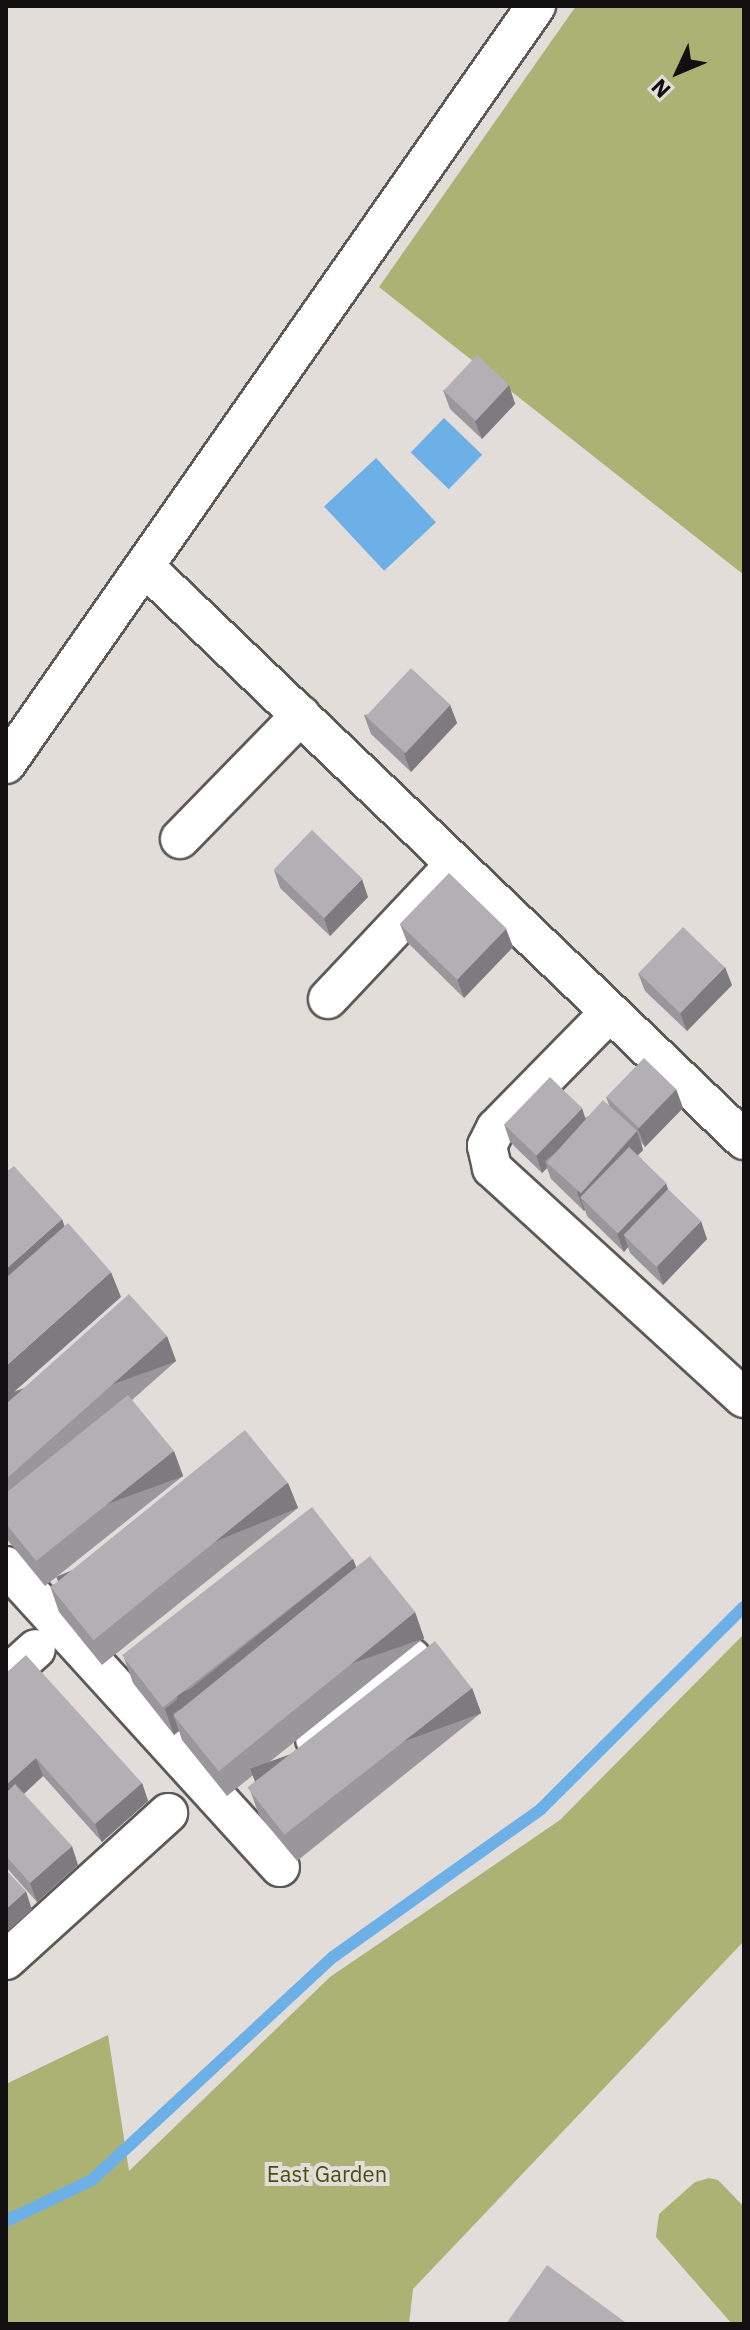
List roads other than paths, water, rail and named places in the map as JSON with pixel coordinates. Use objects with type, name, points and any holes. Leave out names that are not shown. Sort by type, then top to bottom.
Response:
[{"type":"street","points":[[6,764],[536,6]]},
{"type":"street","points":[[145,567],[744,1140]]},
{"type":"street","points":[[180,839],[301,715]]},
{"type":"street","points":[[328,999],[455,864]]},
{"type":"street","points":[[610,1012],[496,1128],[487,1146],[492,1168],[744,1398]]},
{"type":"street","points":[[6,1566],[55,1594],[241,1801],[280,1867]]},
{"type":"street","points":[[6,1676],[36,1649]]},
{"type":"street","points":[[290,1760],[411,1658]]},
{"type":"street","points":[[6,1960],[168,1813]]},
{"type":"water","points":[[444,418],[482,455],[449,489],[411,453]]},
{"type":"water","points":[[376,458],[436,522],[384,571],[324,506]]},
{"type":"waterway","points":[[6,2221],[92,2180],[333,1957],[541,1809],[744,1607]]},
{"type":"park label","name":"East Garden","points":[[327,2174]]}]
